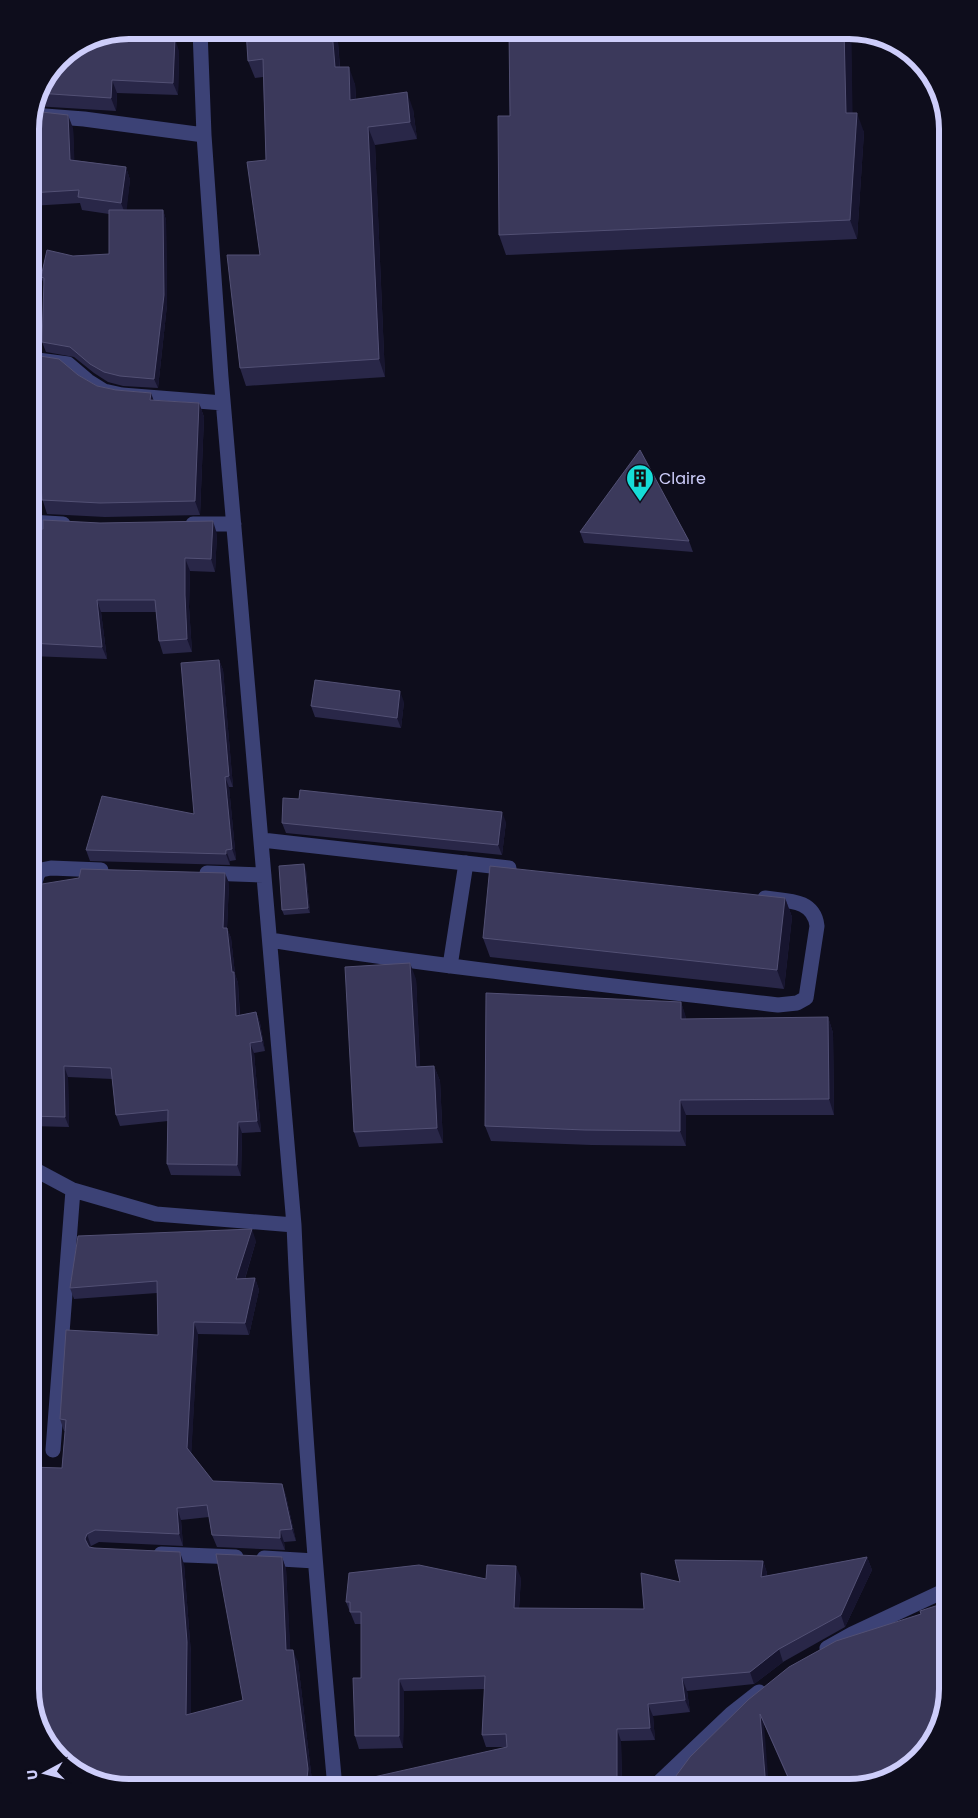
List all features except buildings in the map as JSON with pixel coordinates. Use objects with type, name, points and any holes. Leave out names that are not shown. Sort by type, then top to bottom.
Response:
[{"type":"street","points":[[200,39],[204,135],[223,403],[294,1225],[314,1561],[334,1779]]},
{"type":"street","points":[[40,115],[204,135]]},
{"type":"street","points":[[39,360],[68,364],[88,381],[104,391],[122,396],[223,403]]},
{"type":"street","points":[[39,522],[74,523]]},
{"type":"street","points":[[179,525],[234,524]]},
{"type":"street","points":[[262,840],[525,870]]},
{"type":"street","points":[[450,966],[466,863]]},
{"type":"street","points":[[39,873],[41,870],[51,868],[119,870]]},
{"type":"street","points":[[196,873],[264,875]]},
{"type":"street","points":[[270,940],[385,958],[778,1004],[789,1005],[803,1001],[806,998],[817,926],[813,912],[808,907],[799,903],[750,896]]},
{"type":"street","points":[[39,1172],[73,1190],[156,1214],[294,1225]]},
{"type":"street","points":[[53,1450],[73,1190]]},
{"type":"street","points":[[148,1553],[314,1561]]},
{"type":"street","points":[[812,1656],[852,1634],[939,1593]]},
{"type":"street","points":[[662,1779],[731,1714],[774,1681]]},
{"type":"place","name":"Claire","points":[[640,502]]}]
